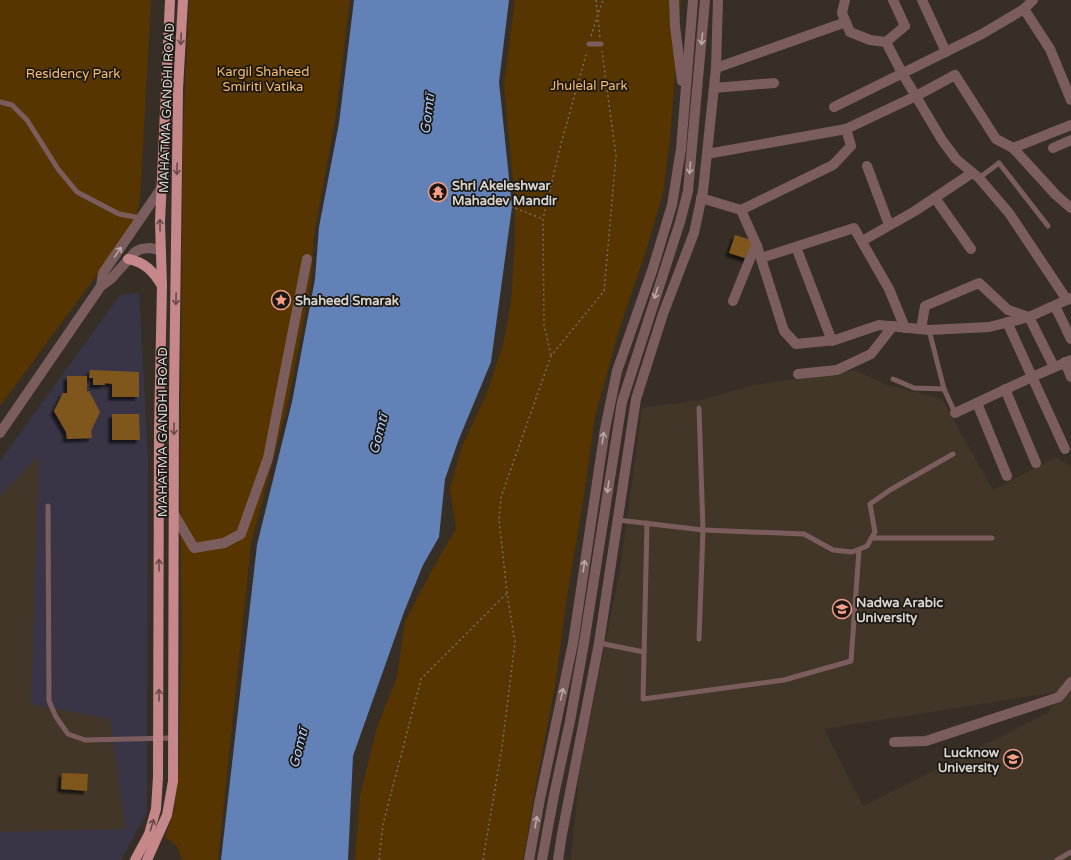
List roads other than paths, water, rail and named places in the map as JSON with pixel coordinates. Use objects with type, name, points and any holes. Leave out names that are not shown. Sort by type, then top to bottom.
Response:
[{"type":"main road","name":"MAHATMA GANDHI ROAD","points":[[136,860],[149,834],[156,809],[158,777],[159,431],[162,286],[160,250],[160,190],[170,0]]},
{"type":"main road","name":"MAHATMA GANDHI ROAD","points":[[147,860],[167,815],[173,781],[178,89],[183,0]]},
{"type":"main road","points":[[128,259],[151,270],[162,286]]},
{"type":"street","points":[[674,0],[675,26],[685,103]]},
{"type":"street","points":[[529,860],[539,804],[573,643],[605,429],[617,371],[653,268],[672,205],[682,149],[693,0]]},
{"type":"street","points":[[542,860],[554,794],[570,721],[622,402],[680,222],[688,191],[705,0]]},
{"type":"street","points":[[558,860],[599,643],[636,399],[663,314],[694,232],[703,191],[716,68],[718,0]]},
{"type":"street","points":[[845,0],[842,13],[850,32],[870,40],[886,42],[905,26],[893,0]]},
{"type":"street","points":[[922,0],[946,52]]},
{"type":"street","points":[[834,107],[982,34],[1030,3],[1071,100]]},
{"type":"street","points":[[716,68],[846,22]]},
{"type":"street","points":[[741,210],[757,246],[784,331],[796,344],[832,341],[878,325],[925,329],[989,327],[1028,317],[1069,299],[1009,213],[975,176],[956,159],[942,140],[902,73],[886,42]]},
{"type":"street","points":[[707,154],[846,129],[916,96],[955,75],[996,139],[1013,148],[1056,195],[1071,208]]},
{"type":"street","points":[[714,88],[774,83]]},
{"type":"street","points":[[1013,148],[1071,125]]},
{"type":"street","points":[[701,198],[741,210],[833,165],[851,146],[846,129]]},
{"type":"street","points":[[1053,148],[1071,140]]},
{"type":"street","points":[[867,166],[889,225]]},
{"type":"street","points":[[862,241],[975,176]]},
{"type":"street","points":[[101,286],[103,273],[160,190]]},
{"type":"street","points":[[935,198],[971,249]]},
{"type":"street","points":[[761,258],[854,228],[889,289],[905,328]]},
{"type":"street","points":[[732,300],[757,246]]},
{"type":"street","points":[[796,247],[832,341]]},
{"type":"street","points":[[0,433],[101,286],[111,279],[135,252],[141,249],[150,248],[160,250]]},
{"type":"street","points":[[174,514],[194,548],[224,543],[241,534],[268,458],[307,259]]},
{"type":"street","points":[[925,329],[925,306],[979,283],[1008,310],[1028,317],[1054,367]]},
{"type":"street","points":[[1054,306],[1071,339]]},
{"type":"street","points":[[1007,322],[1065,449]]},
{"type":"street","points":[[798,374],[837,370],[871,354],[893,326]]},
{"type":"street","points":[[955,413],[1068,361],[1071,377]]},
{"type":"street","points":[[1005,389],[1036,462]]},
{"type":"street","points":[[976,403],[1007,476]]},
{"type":"street","points":[[894,742],[926,741],[1059,697],[1071,682]]},
{"type":"lane","points":[[589,44],[601,44]]},
{"type":"lane","points":[[0,102],[12,105],[27,120],[58,169],[77,192],[119,214],[141,218]]},
{"type":"lane","points":[[975,176],[999,163],[1048,226]]},
{"type":"lane","points":[[925,329],[944,388],[955,413]]},
{"type":"lane","points":[[894,379],[914,388],[944,388]]},
{"type":"lane","points":[[699,408],[703,530],[699,638]]},
{"type":"lane","points":[[618,520],[703,530],[804,534],[833,550],[852,552],[867,546],[875,532],[870,504],[890,490],[953,454]]},
{"type":"lane","points":[[48,506],[49,701],[56,717],[68,734],[85,740],[173,738]]},
{"type":"lane","points":[[647,523],[643,699],[784,680],[851,661],[859,550]]},
{"type":"lane","points":[[872,538],[992,538]]},
{"type":"lane","points":[[599,643],[644,652]]},
{"type":"lane","points":[[1056,860],[1071,852]]},
{"type":"water","name":"Gomtī","points":[[354,0],[509,0],[499,82],[512,207],[491,362],[459,439],[445,479],[439,537],[423,565],[404,612],[353,756],[348,860],[221,860],[257,545],[292,402],[315,279],[319,227],[339,123]]},
{"type":"place","name":"Shri Akeleshwar Mahadev Mandir","points":[[438,192]]},
{"type":"place","name":"Shaheed Smarak","points":[[281,300]]},
{"type":"place","name":"Nadwa Arabic University","points":[[842,609]]},
{"type":"place","name":"Lucknow University","points":[[1013,759]]},
{"type":"park label","name":"Residency Park","points":[[73,73]]},
{"type":"park label","name":"Kargil Shaheed Smiriti Vatika","points":[[263,78]]},
{"type":"park label","name":"Jhulelal Park","points":[[589,85]]}]
